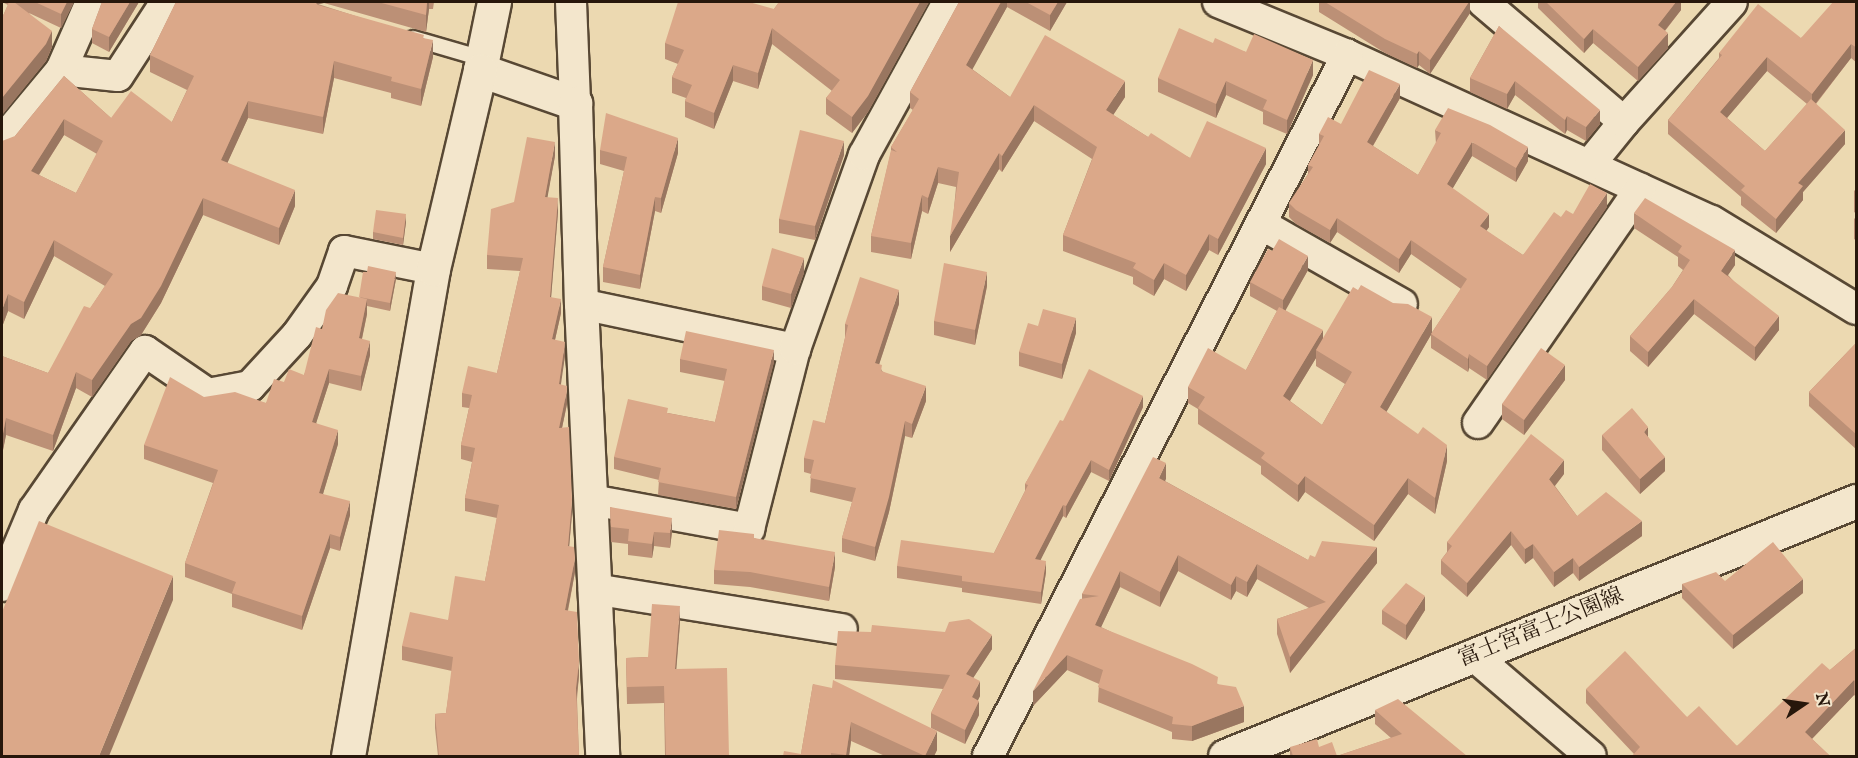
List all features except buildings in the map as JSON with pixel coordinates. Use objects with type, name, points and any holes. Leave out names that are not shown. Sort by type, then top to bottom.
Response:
[{"type":"street","points":[[2,141],[61,70],[90,2]]},
{"type":"street","points":[[61,70],[118,76],[166,2]]},
{"type":"street","points":[[348,756],[433,269],[494,2]]},
{"type":"street","points":[[571,2],[581,304],[602,756]]},
{"type":"street","points":[[591,500],[749,529],[795,349],[864,155],[948,2]]},
{"type":"street","points":[[1218,2],[1347,55],[1712,221],[1857,309]]},
{"type":"street","points":[[1483,2],[1624,122]]},
{"type":"street","points":[[1590,164],[1624,122],[1732,2]]},
{"type":"street","points":[[988,756],[1347,55]]},
{"type":"street","points":[[481,64],[575,103]]},
{"type":"street","points":[[1478,423],[1640,189]]},
{"type":"street","points":[[1261,224],[1402,304]]},
{"type":"street","points":[[2,586],[34,510],[146,351],[208,394],[250,386],[297,335],[332,286],[344,251],[433,269]]},
{"type":"street","points":[[581,304],[795,349]]},
{"type":"street","name":"富士宮富士公園線","points":[[1226,756],[1256,750],[1473,655],[1857,501]]},
{"type":"street","points":[[594,589],[842,629]]},
{"type":"street","points":[[1473,655],[1591,756]]},
{"type":"lane","points":[[401,35],[481,64]]}]
